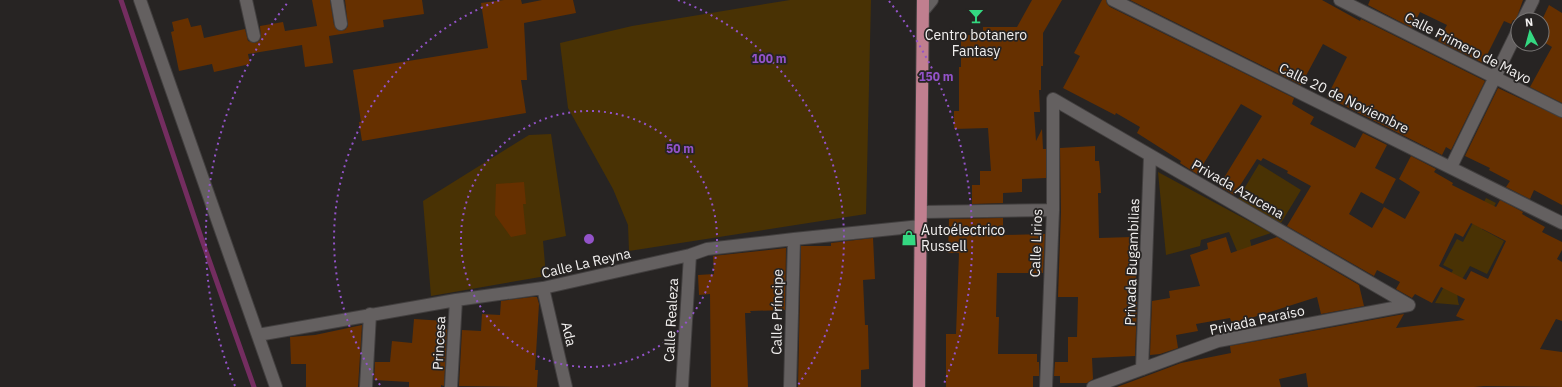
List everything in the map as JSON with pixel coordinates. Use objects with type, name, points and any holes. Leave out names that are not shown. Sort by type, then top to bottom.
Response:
[{"type":"main road","points":[[919,387],[923,6]]},
{"type":"street","points":[[140,0],[276,387]]},
{"type":"street","points":[[246,0],[254,36]]},
{"type":"street","points":[[337,0],[341,24]]},
{"type":"street","points":[[923,6],[932,0]]},
{"type":"street","name":"Calle 20 de Noviembre","points":[[1113,0],[1562,223]]},
{"type":"street","name":"Calle Primero de Mayo","points":[[1340,0],[1562,111]]},
{"type":"street","points":[[1527,12],[1533,0]]},
{"type":"street","points":[[1451,167],[1510,46]]},
{"type":"street","name":"Privada Azucena","points":[[1053,99],[1409,305]]},
{"type":"street","name":"Calle Lirios","points":[[1046,387],[1053,210],[1053,99]]},
{"type":"street","name":"Privada Bugambilias","points":[[1142,369],[1150,156]]},
{"type":"street","points":[[921,212],[1053,210]]},
{"type":"street","name":"Calle La Reyna","points":[[258,335],[370,314],[543,288],[690,255],[707,249],[921,226]]},
{"type":"street","name":"Calle Príncipe","points":[[790,387],[794,239]]},
{"type":"street","name":"Calle Realeza","points":[[682,387],[690,255]]},
{"type":"street","name":"Ada","points":[[543,288],[566,387]]},
{"type":"street","name":"Princesa","points":[[452,387],[456,300]]},
{"type":"street","name":"Privada Paraíso","points":[[1093,387],[1218,341],[1409,305]]},
{"type":"street","points":[[366,387],[370,314]]},
{"type":"shaded area","points":[[790,0],[871,0],[866,214],[629,251],[628,225],[613,189],[568,108],[560,43],[632,26]]},
{"type":"shaded area","points":[[551,134],[566,236],[543,241],[546,276],[431,296],[423,201],[529,135]]},
{"type":"shaded area","points":[[1259,164],[1301,190],[1281,223],[1238,199]]},
{"type":"shaded area","points":[[1158,172],[1271,233],[1250,240],[1253,253],[1240,258],[1229,232],[1201,240],[1200,246],[1166,255]]},
{"type":"shaded area","points":[[1486,198],[1496,203],[1482,229],[1504,241],[1487,274],[1470,266],[1458,289],[1457,294],[1459,305],[1435,303],[1453,270],[1443,265],[1457,239],[1463,242]]},
{"type":"building","points":[[312,0],[330,0],[334,25],[339,31],[345,30],[348,26],[345,0],[422,0],[424,14],[383,20],[384,27],[329,36],[333,63],[305,67],[302,45],[248,54],[250,64],[214,72],[212,64],[179,71],[171,32],[174,31],[172,22],[188,18],[191,27],[201,25],[204,38],[245,29],[248,41],[255,43],[261,38],[260,26],[283,22],[285,31],[317,26]]},
{"type":"building","points":[[504,0],[521,0],[522,4],[542,0],[573,0],[576,13],[524,23],[527,80],[521,80],[526,113],[362,141],[359,122],[361,122],[353,70],[488,48],[481,3]]},
{"type":"building","points":[[1032,0],[1062,0],[1043,33],[1043,66],[1041,66],[1041,90],[1039,90],[1040,112],[1034,112],[1036,141],[1042,129],[1043,149],[1046,149],[1046,178],[1022,179],[1022,192],[1003,193],[1003,203],[972,204],[972,185],[980,185],[980,171],[991,171],[988,128],[954,129],[954,111],[959,111],[961,35],[983,35],[983,27],[1017,27]]},
{"type":"building","points":[[1102,0],[1106,0],[1110,7],[1294,98],[1292,104],[1314,117],[1310,124],[1355,148],[1363,133],[1387,145],[1375,168],[1396,179],[1383,204],[1361,192],[1349,214],[1372,228],[1384,207],[1405,219],[1420,192],[1399,179],[1411,156],[1436,169],[1434,172],[1453,183],[1452,185],[1496,207],[1500,200],[1523,212],[1522,214],[1545,227],[1542,232],[1562,242],[1562,250],[1557,259],[1562,262],[1562,321],[1556,319],[1540,349],[1562,352],[1562,387],[1308,387],[1306,373],[1279,379],[1281,387],[1117,387],[1181,363],[1231,353],[1230,346],[1404,314],[1396,328],[1465,320],[1456,316],[1465,299],[1441,287],[1432,303],[1415,294],[1412,298],[1396,289],[1400,282],[1377,270],[1374,276],[1287,226],[1311,186],[1287,173],[1288,171],[1263,158],[1261,161],[1257,159],[1234,195],[1219,186],[1262,116],[1241,104],[1197,174],[1180,163],[1181,161],[1137,133],[1140,127],[1116,113],[1115,115],[1063,88],[1080,56],[1074,53]],"holes":[[[1471,223],[1506,241],[1488,279],[1471,271],[1466,280],[1439,266],[1455,233],[1463,237]]]},
{"type":"building","points":[[1130,0],[1322,0],[1360,21],[1361,19],[1485,81],[1451,150],[1446,147],[1442,155],[1327,97],[1347,57],[1323,44],[1301,85]]},
{"type":"building","points":[[1370,0],[1523,0],[1519,12],[1510,12],[1510,24],[1504,21],[1483,63],[1438,41],[1447,25],[1420,12],[1412,28],[1368,5]]},
{"type":"building","points":[[1549,5],[1562,13],[1562,103],[1530,87],[1552,47],[1550,46],[1550,12],[1546,12]]},
{"type":"building","points":[[1498,88],[1562,118],[1562,205],[1534,190],[1530,199],[1506,187],[1510,181],[1489,170],[1490,168],[1465,156]]},
{"type":"building","points":[[1095,146],[1095,161],[1099,161],[1101,193],[1098,193],[1099,238],[1132,237],[1132,275],[1136,275],[1137,304],[1135,356],[1092,358],[1093,379],[1087,383],[1060,383],[1060,376],[1054,376],[1055,362],[1068,362],[1068,337],[1077,337],[1078,297],[1058,297],[1061,212],[1060,148]]},
{"type":"building","points":[[524,182],[526,204],[523,204],[526,234],[511,237],[495,215],[496,184]]},
{"type":"building","points":[[1003,218],[1003,235],[1045,234],[1043,273],[997,273],[996,317],[999,317],[998,354],[1037,354],[1037,362],[1039,362],[1039,376],[1033,376],[1033,387],[946,387],[946,334],[956,334],[959,253],[948,253],[949,219]]},
{"type":"building","points":[[1226,237],[1231,253],[1277,237],[1359,285],[1364,306],[1321,314],[1317,297],[1232,324],[1230,318],[1196,324],[1198,331],[1176,335],[1178,348],[1160,354],[1150,355],[1152,301],[1170,298],[1169,291],[1200,286],[1190,255],[1208,249],[1207,243]]},
{"type":"building","points":[[873,238],[875,279],[863,280],[865,325],[868,325],[869,369],[861,370],[861,387],[798,387],[801,246],[831,246],[831,243]]},
{"type":"building","points":[[786,248],[785,310],[750,311],[751,313],[745,313],[748,387],[711,387],[710,294],[699,295],[698,275],[714,274],[713,256]]},
{"type":"building","points":[[537,297],[539,304],[535,370],[538,370],[537,387],[459,386],[462,330],[481,331],[482,314],[500,315],[501,301]]},
{"type":"building","points":[[414,319],[445,321],[444,329],[447,329],[444,386],[409,387],[409,382],[374,380],[375,362],[390,362],[392,341],[412,343]]},
{"type":"building","points":[[362,325],[358,387],[306,387],[306,364],[291,364],[290,337],[315,335]]},
{"type":"waterway","points":[[121,0],[202,240],[254,387]]},
{"type":"place","name":"Centro botanero Fantasy","points":[[976,16]]},
{"type":"place","name":"Autoélectrico Russell","points":[[909,238]]}]
